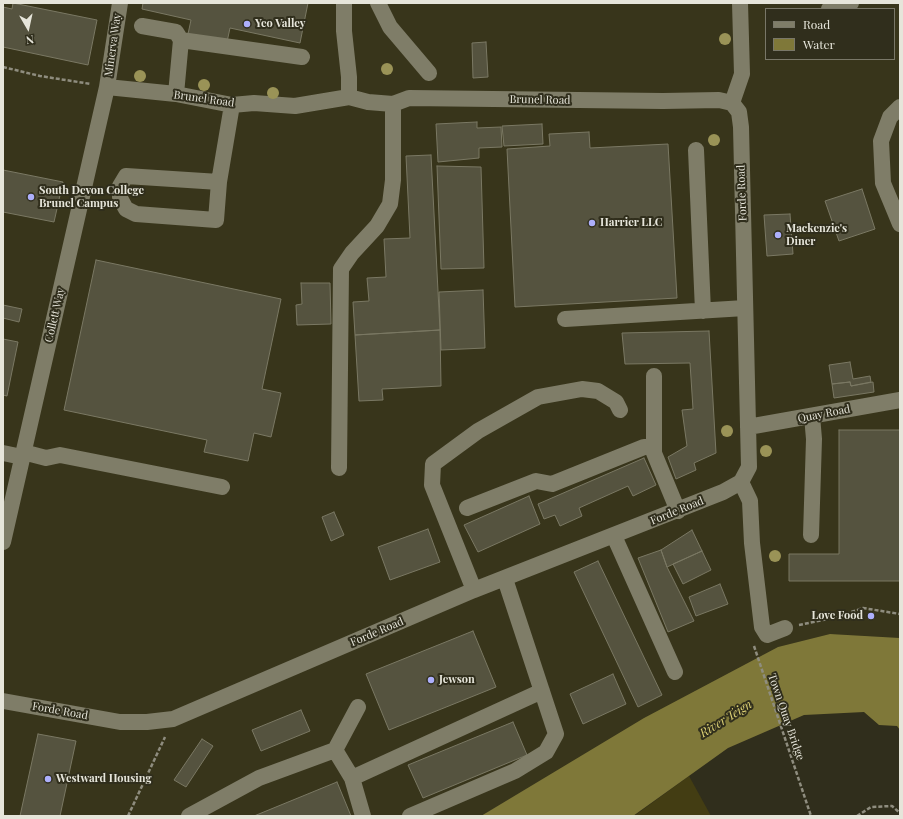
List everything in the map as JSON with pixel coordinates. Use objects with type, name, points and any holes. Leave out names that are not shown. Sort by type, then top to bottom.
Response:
[{"type":"street","points":[[344,3],[344,31],[349,77],[349,97]]},
{"type":"street","points":[[378,3],[390,27],[429,73]]},
{"type":"street","points":[[732,103],[742,74],[740,3]]},
{"type":"street","points":[[834,8],[851,3]]},
{"type":"street","name":"Minerva Way","points":[[107,87],[115,4]]},
{"type":"street","points":[[142,26],[176,32],[181,40],[176,94]]},
{"type":"street","points":[[181,40],[302,57]]},
{"type":"street","name":"Brunel Road","points":[[107,87],[176,94],[232,105],[254,103],[296,106],[349,97],[368,102],[393,104],[409,98],[663,101],[726,100],[732,103]]},
{"type":"street","name":"Collett Way","points":[[3,542],[107,87]]},
{"type":"street","name":"Forde Road","points":[[3,701],[120,722],[147,722],[173,719],[474,590],[678,511],[723,492],[741,482],[749,466],[741,127],[739,112],[732,103]]},
{"type":"street","points":[[339,468],[341,268],[352,253],[377,226],[390,204],[393,180],[393,104]]},
{"type":"street","points":[[219,182],[126,176],[120,186],[120,198],[126,209],[136,214],[216,220],[219,182],[232,105]]},
{"type":"street","points":[[900,107],[890,117],[881,141],[883,183],[900,224]]},
{"type":"street","points":[[696,150],[703,311]]},
{"type":"street","points":[[565,319],[745,308]]},
{"type":"street","points":[[654,376],[654,453],[678,511]]},
{"type":"street","points":[[474,590],[432,485],[433,464],[478,431],[538,397],[582,389],[598,391],[616,402],[620,410]]},
{"type":"street","name":"Quay Road","points":[[748,427],[900,400]]},
{"type":"street","points":[[811,535],[814,439],[812,416]]},
{"type":"street","points":[[467,508],[536,482],[552,484],[644,447],[654,447]]},
{"type":"street","points":[[3,453],[22,454],[46,458],[60,455],[222,487]]},
{"type":"street","points":[[741,482],[750,501],[752,543],[762,627],[767,636],[785,628]]},
{"type":"street","points":[[614,536],[675,672]]},
{"type":"street","points":[[410,816],[515,771],[546,752],[556,734],[505,579]]},
{"type":"street","points":[[352,778],[542,691]]},
{"type":"street","points":[[189,816],[258,778],[335,750],[358,707]]},
{"type":"street","points":[[335,750],[352,778],[363,816]]},
{"type":"path","points":[[3,67],[40,76],[107,87]]},
{"type":"path","points":[[785,628],[837,617],[863,608],[900,614]]},
{"type":"path","name":"Town Quay Bridge","points":[[753,644],[811,816]]},
{"type":"path","points":[[128,816],[173,719]]},
{"type":"path","points":[[858,816],[871,807],[892,806],[900,813]]},
{"type":"shaded area","points":[[3,3],[900,3],[900,638],[830,634],[778,647],[644,718],[481,816],[3,816]]},
{"type":"shaded area","points":[[689,776],[711,816],[634,816]]},
{"type":"water","name":"River Teign","points":[[830,634],[900,638],[900,730],[897,726],[879,725],[864,712],[804,715],[728,748],[633,816],[481,816],[644,718],[778,647]]},
{"type":"building","points":[[13,3],[97,20],[88,65],[3,47],[3,7],[12,9]]},
{"type":"building","name":"Yeo Valley","points":[[143,3],[308,3],[300,43],[230,28],[227,42],[188,34],[191,20],[142,9]]},
{"type":"building","points":[[486,42],[488,77],[473,78],[472,43]]},
{"type":"building","points":[[477,122],[477,128],[501,127],[502,147],[479,148],[479,158],[438,162],[436,124]]},
{"type":"building","points":[[542,124],[543,144],[504,146],[502,126]]},
{"type":"building","name":"Harrier LLC","points":[[589,132],[590,148],[668,144],[677,298],[515,307],[507,149],[550,146],[549,134]]},
{"type":"building","points":[[431,155],[440,330],[355,335],[353,302],[369,301],[367,278],[386,277],[384,239],[410,238],[406,156]]},
{"type":"building","points":[[437,166],[481,167],[484,268],[441,269]]},
{"type":"building","name":"South Devon College Brunel Campus","points":[[3,170],[63,182],[54,222],[3,212]]},
{"type":"building","points":[[862,189],[875,229],[839,241],[825,201]]},
{"type":"building","name":"Mackenzie's Diner","points":[[790,214],[793,254],[767,256],[764,215]]},
{"type":"building","points":[[96,260],[281,299],[262,389],[281,393],[271,437],[254,433],[248,461],[204,452],[207,440],[64,410]]},
{"type":"building","points":[[301,283],[330,283],[331,324],[297,325],[296,305],[302,304]]},
{"type":"building","points":[[483,290],[485,348],[441,350],[439,292]]},
{"type":"building","points":[[3,305],[22,309],[19,322],[3,318]]},
{"type":"building","points":[[440,330],[441,386],[382,389],[383,400],[359,401],[355,335]]},
{"type":"building","points":[[709,331],[716,453],[694,463],[696,470],[676,479],[668,457],[687,446],[682,410],[693,409],[690,363],[625,364],[622,333]]},
{"type":"building","points":[[3,339],[18,342],[7,396],[3,395]]},
{"type":"building","points":[[850,362],[853,379],[870,376],[871,382],[851,386],[850,382],[832,384],[829,365]]},
{"type":"building","points":[[850,382],[851,386],[873,382],[874,392],[834,398],[832,384]]},
{"type":"building","points":[[839,430],[900,430],[900,581],[789,581],[789,554],[839,554]]},
{"type":"building","points":[[644,458],[656,485],[633,496],[628,486],[579,508],[582,516],[560,526],[555,515],[544,519],[538,504]]},
{"type":"building","points":[[529,496],[540,524],[478,552],[464,525]]},
{"type":"building","points":[[334,512],[344,535],[331,541],[322,517]]},
{"type":"building","points":[[428,529],[440,562],[390,580],[378,547]]},
{"type":"building","points":[[692,530],[702,551],[667,567],[661,550]]},
{"type":"building","points":[[661,550],[667,567],[694,621],[668,632],[638,558]]},
{"type":"building","points":[[702,551],[711,570],[683,584],[673,564]]},
{"type":"building","points":[[598,561],[662,695],[638,707],[574,572]]},
{"type":"building","points":[[720,584],[728,604],[696,616],[689,597]]},
{"type":"building","name":"Jewson","points":[[473,631],[496,687],[389,730],[366,674]]},
{"type":"building","points":[[613,674],[626,704],[583,724],[570,694]]},
{"type":"building","points":[[301,710],[310,731],[261,751],[252,730]]},
{"type":"building","points":[[513,722],[527,755],[423,798],[408,765]]},
{"type":"building","name":"Westward Housing","points":[[38,734],[76,741],[60,816],[20,816]]},
{"type":"building","points":[[202,739],[213,746],[186,787],[174,780]]},
{"type":"building","points":[[337,782],[351,816],[254,816]]},
{"type":"place","name":"Yeo Valley","points":[[247,24]]},
{"type":"place","name":"South Devon College Brunel Campus","points":[[31,197]]},
{"type":"place","name":"Harrier LLC","points":[[592,223]]},
{"type":"place","name":"Mackenzie's Diner","points":[[778,235]]},
{"type":"place","name":"Love Food","points":[[871,616]]},
{"type":"place","name":"Jewson","points":[[431,680]]},
{"type":"place","name":"Westward Housing","points":[[48,779]]}]
